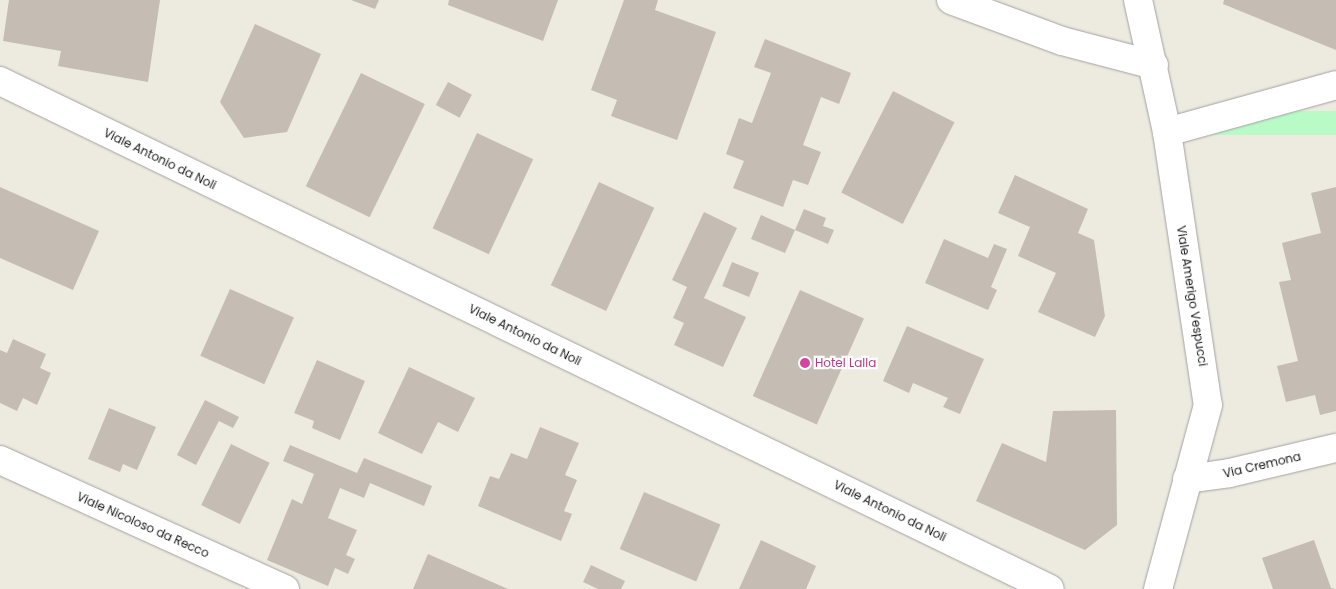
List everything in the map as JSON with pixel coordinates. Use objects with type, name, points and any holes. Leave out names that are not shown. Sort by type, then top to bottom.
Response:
[{"type":"street","points":[[951,0],[1062,41],[1154,66]]},
{"type":"street","name":"Viale Amerigo Vespucci","points":[[1138,0],[1167,132],[1208,405],[1158,589]]},
{"type":"street","name":"Viale Antonio da Noli","points":[[0,82],[1050,589]]},
{"type":"street","points":[[1167,132],[1336,85]]},
{"type":"street","name":"Via Cremona","points":[[1187,479],[1230,473],[1336,448]]},
{"type":"street","name":"Viale Nicoloso da Recco","points":[[0,460],[285,589]]},
{"type":"green space","points":[[1208,111],[1336,111],[1336,135],[1208,135]]},
{"type":"building","points":[[9,0],[160,0],[148,82],[58,66],[61,51],[3,41]]},
{"type":"building","points":[[351,0],[379,0],[375,9]]},
{"type":"building","points":[[449,0],[558,0],[543,41],[448,5]]},
{"type":"building","points":[[624,0],[658,0],[655,10],[716,32],[677,140],[611,116],[617,100],[591,90]]},
{"type":"building","points":[[1224,0],[1336,0],[1336,50],[1223,4]]},
{"type":"building","points":[[255,24],[321,54],[287,132],[244,138],[220,102]]},
{"type":"building","points":[[765,39],[851,73],[839,104],[821,97],[803,145],[821,152],[808,185],[793,180],[783,207],[733,188],[744,161],[726,154],[739,118],[752,123],[771,73],[754,67]]},
{"type":"building","points":[[361,73],[425,104],[370,217],[306,186]]},
{"type":"building","points":[[448,82],[472,95],[460,118],[436,105]]},
{"type":"building","points":[[893,91],[954,122],[903,224],[841,193]]},
{"type":"building","points":[[477,133],[533,159],[489,254],[433,228]]},
{"type":"building","points":[[1015,175],[1088,209],[1078,233],[1094,240],[1105,316],[1095,337],[1038,312],[1056,273],[1018,256],[1030,227],[998,213]]},
{"type":"building","points":[[599,182],[654,208],[606,311],[551,285]]},
{"type":"building","points":[[0,187],[99,231],[73,290],[0,258]]},
{"type":"building","points":[[1336,187],[1336,411],[1320,415],[1315,395],[1286,402],[1277,366],[1298,361],[1279,282],[1291,280],[1282,243],[1321,233],[1311,193]]},
{"type":"building","points":[[804,209],[826,218],[823,226],[834,230],[828,244],[795,230]]},
{"type":"building","points":[[704,212],[737,228],[704,298],[746,317],[723,367],[674,345],[684,323],[673,318],[687,287],[672,280]]},
{"type":"building","points":[[761,215],[795,230],[785,253],[751,239]]},
{"type":"building","points":[[944,239],[988,258],[994,244],[1007,249],[991,287],[997,290],[988,310],[925,283]]},
{"type":"building","points":[[732,262],[759,273],[749,297],[722,286]]},
{"type":"building","points":[[230,289],[294,317],[264,384],[200,356]]},
{"type":"building","points":[[800,290],[864,318],[817,424],[753,396]]},
{"type":"building","points":[[907,326],[984,359],[960,414],[943,407],[948,398],[913,383],[909,393],[883,381]]},
{"type":"building","points":[[13,339],[46,354],[40,368],[51,373],[37,405],[23,398],[17,411],[0,403],[0,350],[7,353]]},
{"type":"building","points":[[317,360],[365,381],[340,440],[312,428],[314,421],[294,413]]},
{"type":"building","points":[[409,367],[475,398],[458,432],[438,422],[422,454],[378,433]]},
{"type":"building","points":[[205,400],[239,417],[233,428],[219,421],[196,465],[177,455]]},
{"type":"building","points":[[109,408],[156,427],[137,470],[123,464],[120,472],[88,459]]},
{"type":"building","points":[[1116,410],[1117,525],[1085,550],[976,501],[1002,443],[1046,462],[1053,411]]},
{"type":"building","points":[[540,427],[579,443],[565,475],[577,480],[564,511],[572,514],[561,541],[478,506],[490,476],[499,479],[511,453],[527,459]]},
{"type":"building","points":[[231,444],[270,463],[240,524],[201,505]]},
{"type":"building","points":[[290,445],[357,473],[364,458],[432,486],[424,506],[370,483],[364,498],[340,488],[328,518],[357,530],[346,555],[355,559],[348,574],[335,568],[328,586],[267,560],[292,499],[302,504],[314,474],[283,461]]},
{"type":"building","points":[[644,492],[720,524],[696,582],[620,549]]},
{"type":"building","points":[[761,540],[816,566],[806,589],[739,589]]},
{"type":"building","points":[[1314,540],[1331,588],[1336,589],[1273,589],[1262,558]]},
{"type":"building","points":[[428,554],[508,589],[413,589]]},
{"type":"building","points":[[591,565],[625,581],[621,589],[598,589],[583,582]]},
{"type":"place","name":"Hotel Lalla","points":[[805,363]]}]
